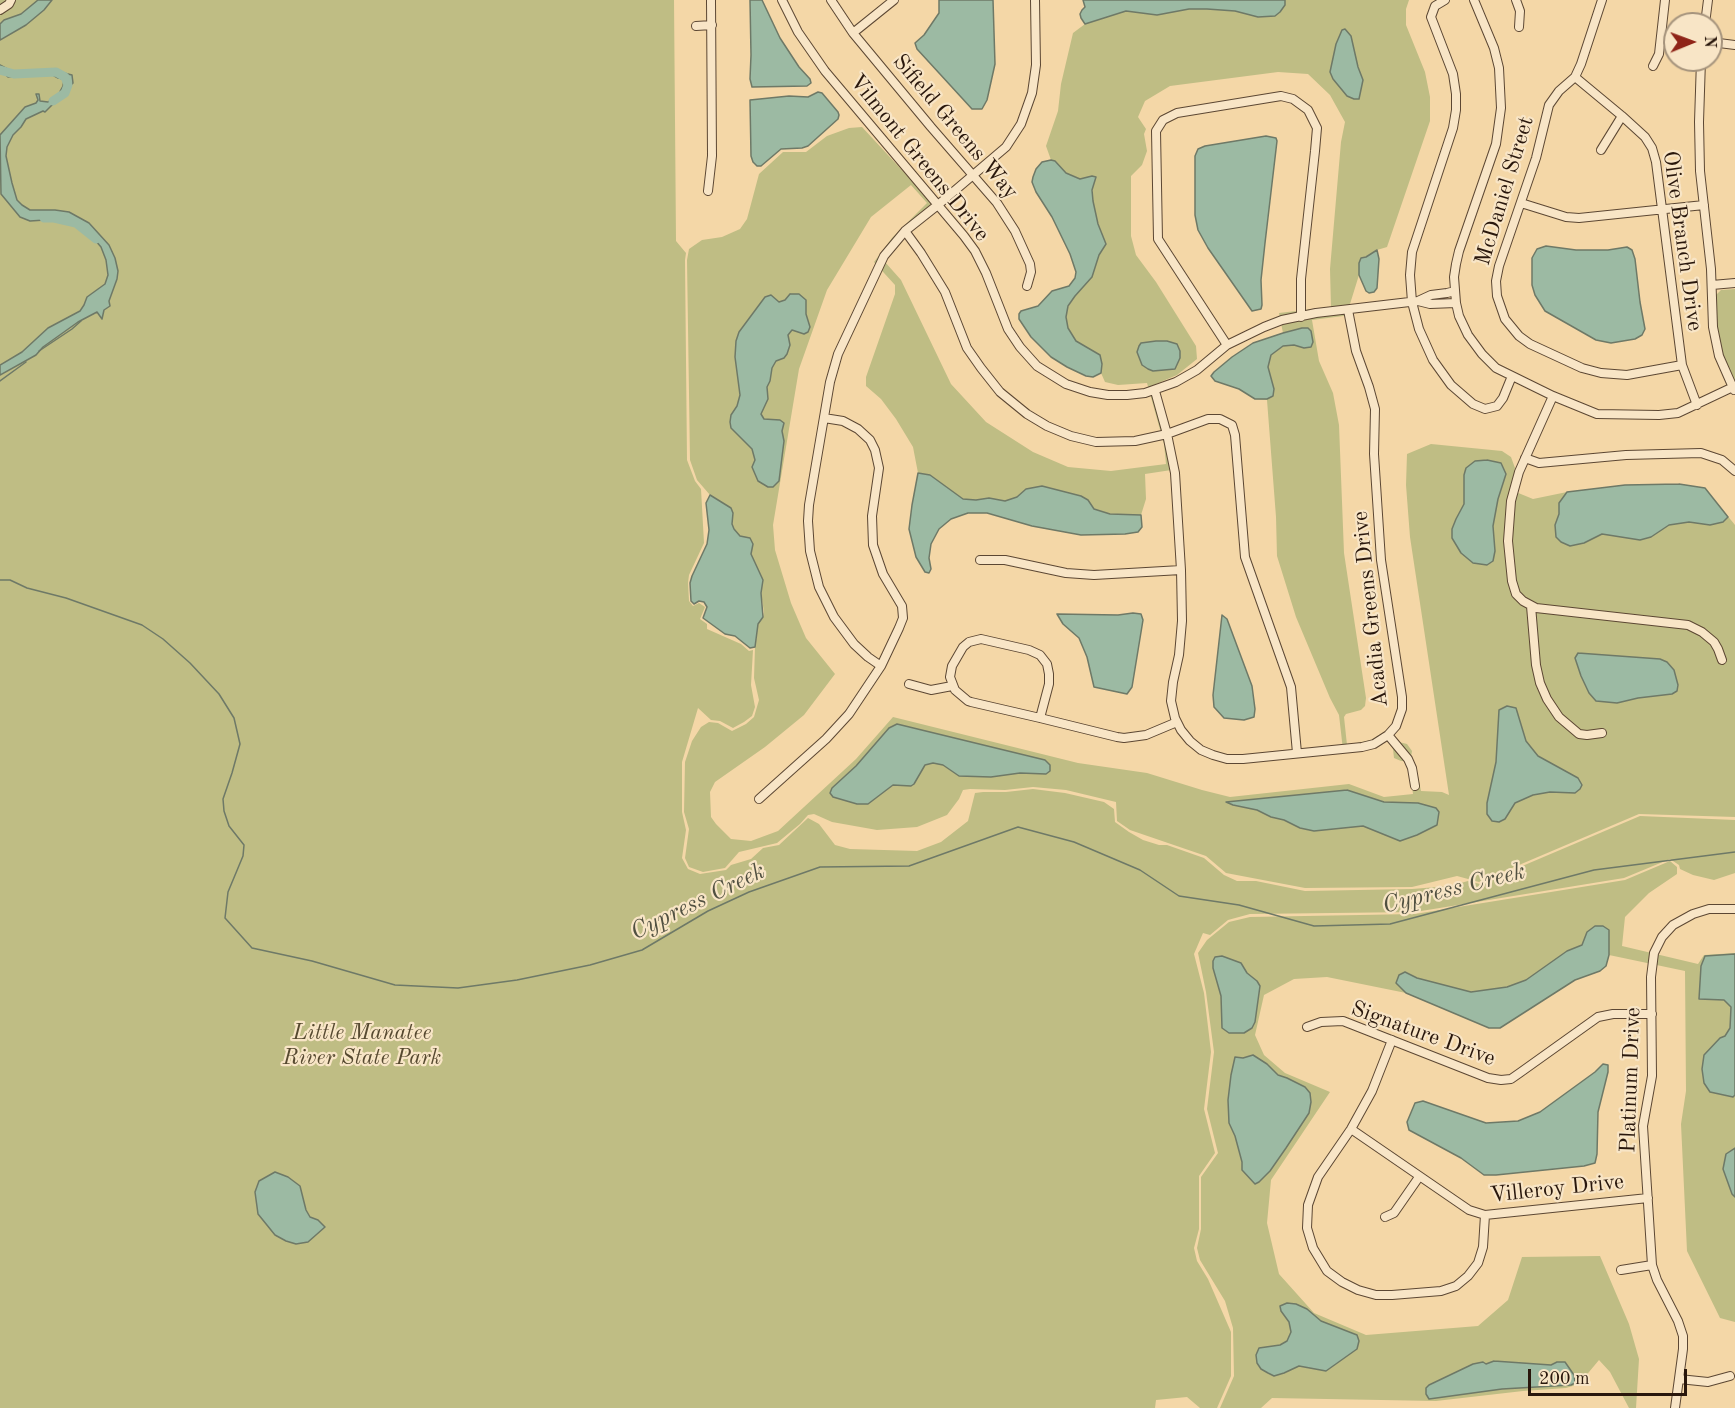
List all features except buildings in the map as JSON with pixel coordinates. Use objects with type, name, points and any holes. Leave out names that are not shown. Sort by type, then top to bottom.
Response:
[{"type":"street","points":[[0,10],[11,0]]},
{"type":"street","points":[[708,191],[712,156],[711,0]]},
{"type":"street","name":"Vilmont Greens Drive","points":[[782,0],[798,32],[825,71],[939,204],[975,251],[986,273],[1004,322],[1020,347],[1038,366],[1060,381],[1090,392],[1117,396],[1155,391],[1183,379],[1227,345],[1282,320],[1415,302]]},
{"type":"street","name":"Sifield Greens Way","points":[[831,0],[853,33],[997,203],[1025,250],[1031,268],[1027,286]]},
{"type":"street","points":[[853,33],[894,0]]},
{"type":"street","points":[[880,666],[854,644],[834,617],[819,587],[808,542],[808,513],[830,382],[838,354],[884,256],[904,231],[1006,147],[1016,134],[1032,93],[1036,64],[1035,0]]},
{"type":"street","points":[[1445,0],[1435,6],[1431,17],[1453,74],[1456,110],[1453,128],[1412,252],[1410,275],[1419,330],[1433,360],[1451,385],[1473,404],[1485,409],[1497,406],[1512,376]]},
{"type":"street","points":[[1474,0],[1494,48],[1499,69],[1501,108],[1496,144],[1459,251],[1454,277],[1459,316],[1468,335],[1496,368],[1589,412],[1605,415],[1666,415],[1678,413],[1734,389],[1716,346],[1713,327],[1712,285],[1700,171],[1701,72]]},
{"type":"street","points":[[1516,0],[1520,11],[1519,27]]},
{"type":"street","name":"McDaniel Street","points":[[1602,0],[1575,77],[1559,91],[1549,105],[1536,158],[1499,266],[1496,281],[1498,304],[1514,331],[1530,344],[1582,368],[1596,372],[1627,375],[1682,365]]},
{"type":"street","points":[[1653,66],[1659,54],[1665,0]]},
{"type":"street","points":[[696,26],[712,25]]},
{"type":"street","name":"Olive Branch Drive","points":[[1575,77],[1645,137],[1652,148],[1656,162],[1682,365],[1697,405]]},
{"type":"street","points":[[1227,345],[1158,239],[1156,131],[1163,120],[1177,113],[1281,96],[1293,99],[1308,110],[1317,128],[1300,279],[1301,317]]},
{"type":"street","points":[[1601,150],[1622,116]]},
{"type":"street","points":[[1521,203],[1566,217],[1579,218],[1704,205]]},
{"type":"street","points":[[904,231],[921,253],[945,292],[967,348],[1000,392],[1027,414],[1047,426],[1071,436],[1096,442],[1135,441],[1167,434],[1208,419],[1220,419],[1232,425],[1235,435],[1245,557],[1291,687],[1297,753]]},
{"type":"street","points":[[1712,285],[1735,283]]},
{"type":"street","points":[[1415,302],[1431,295],[1455,291]]},
{"type":"street","points":[[1415,302],[1456,303]]},
{"type":"street","name":"Acadia Greens Drive","points":[[1155,391],[1175,473],[1181,570],[1181,640],[1171,696],[1173,712],[1185,735],[1195,746],[1220,758],[1243,759],[1374,744],[1388,735],[1398,720],[1402,703],[1381,560],[1374,454],[1376,409],[1356,351],[1348,310]]},
{"type":"street","points":[[1553,396],[1519,472],[1511,501],[1508,541],[1513,586],[1520,598],[1531,606],[1688,625],[1714,642],[1722,660]]},
{"type":"street","points":[[759,799],[837,728],[859,701],[880,666],[899,628],[903,614],[900,602],[879,566],[873,545],[872,522],[879,474],[873,445],[862,432],[843,421],[824,418]]},
{"type":"street","points":[[1525,458],[1539,463],[1626,455],[1701,453],[1722,460],[1735,471]]},
{"type":"street","points":[[980,560],[1005,560],[1066,573],[1084,574],[1181,570]]},
{"type":"street","points":[[1531,606],[1538,675],[1547,699],[1563,722],[1579,734],[1602,733]]},
{"type":"street","points":[[1040,718],[1049,674],[1043,658],[1033,652],[981,639],[969,642],[960,650],[952,666],[950,677],[952,686],[968,701],[1117,737],[1130,738],[1151,734],[1177,722]]},
{"type":"street","points":[[909,684],[936,690],[952,686]]},
{"type":"street","points":[[1388,735],[1408,759],[1415,786]]},
{"type":"street","name":"Platinum Drive","points":[[1675,1408],[1683,1344],[1682,1332],[1652,1265],[1643,1122],[1652,1076],[1654,953],[1662,937],[1673,925],[1693,914],[1709,909],[1735,909]]},
{"type":"street","name":"Signature Drive","points":[[1307,1027],[1321,1022],[1343,1021],[1488,1078],[1501,1080],[1511,1079],[1598,1017],[1613,1014],[1652,1014]]},
{"type":"street","points":[[1392,1040],[1372,1091],[1351,1129],[1318,1177],[1308,1205],[1307,1228],[1313,1248],[1327,1271],[1341,1282],[1358,1290],[1376,1295],[1441,1291],[1456,1286],[1478,1263],[1483,1247],[1485,1215]]},
{"type":"street","name":"Villeroy Drive","points":[[1351,1129],[1468,1210],[1485,1215],[1648,1198]]},
{"type":"street","points":[[1385,1217],[1394,1213],[1419,1177]]},
{"type":"street","points":[[1621,1270],[1652,1265]]},
{"type":"street","points":[[1679,1379],[1708,1382],[1731,1376]]},
{"type":"green space","name":"Little Manatee River State Park","points":[[0,0],[674,0],[676,241],[686,253],[687,460],[695,481],[701,489],[704,543],[689,575],[689,601],[693,606],[699,603],[705,607],[700,619],[707,624],[707,629],[741,644],[749,651],[753,650],[751,685],[755,707],[752,716],[733,728],[720,721],[711,720],[698,708],[682,762],[682,812],[686,830],[682,858],[688,869],[700,874],[726,870],[731,865],[751,859],[763,848],[779,845],[808,818],[819,824],[835,845],[850,849],[917,851],[941,842],[968,821],[975,793],[1033,789],[1065,793],[1104,802],[1114,809],[1115,822],[1129,832],[1143,840],[1167,845],[1204,858],[1224,875],[1237,881],[1256,881],[1305,891],[1412,889],[1450,886],[1468,881],[1480,884],[1640,816],[1735,820],[1735,873],[1714,880],[1680,869],[1679,865],[1670,859],[1624,878],[1415,912],[1250,914],[1228,920],[1210,935],[1203,933],[1194,954],[1204,993],[1211,1052],[1204,1109],[1215,1153],[1199,1176],[1199,1229],[1194,1248],[1197,1261],[1208,1279],[1231,1332],[1231,1376],[1217,1408],[1200,1408],[1187,1397],[1156,1400],[1155,1408],[0,1408]]},
{"type":"green space","points":[[1285,0],[1409,0],[1406,9],[1406,25],[1425,72],[1430,97],[1430,121],[1387,247],[1361,258],[1359,275],[1350,304],[1351,315],[1312,320],[1319,361],[1333,393],[1339,425],[1344,553],[1366,698],[1365,706],[1361,710],[1346,714],[1344,717],[1347,745],[1371,740],[1387,730],[1399,742],[1407,744],[1412,751],[1411,757],[1416,767],[1421,791],[1442,792],[1449,795],[1410,537],[1406,485],[1407,454],[1431,444],[1502,451],[1511,457],[1515,468],[1511,490],[1533,499],[1567,492],[1625,485],[1679,484],[1705,488],[1735,525],[1735,817],[1639,814],[1479,882],[1457,876],[1412,887],[1305,888],[1226,873],[1206,856],[1130,830],[1117,821],[1116,802],[1066,790],[1033,787],[1005,790],[970,789],[963,790],[947,815],[917,827],[877,830],[832,822],[814,814],[808,815],[777,843],[739,852],[725,868],[703,872],[689,867],[685,858],[689,829],[684,812],[685,762],[692,741],[701,727],[709,722],[718,723],[732,731],[754,717],[759,700],[754,678],[755,647],[758,624],[764,612],[761,593],[763,580],[751,554],[750,538],[740,536],[734,529],[731,508],[710,495],[697,480],[690,460],[687,260],[689,249],[702,240],[722,237],[740,229],[747,219],[759,174],[783,152],[806,152],[827,136],[849,128],[862,127],[938,209],[902,240],[885,262],[901,280],[951,384],[986,422],[1033,452],[1068,467],[1111,471],[1166,464],[1164,444],[1147,383],[1118,385],[1105,382],[1101,373],[1100,355],[1076,341],[1068,328],[1066,317],[1068,307],[1092,277],[1099,255],[1106,244],[1098,224],[1093,201],[1092,176],[1081,179],[1066,173],[1055,161],[1051,160],[1046,146],[1058,111],[1061,84],[1073,33],[1085,24],[1126,11],[1157,15],[1189,9],[1207,9],[1235,11],[1258,17],[1275,16],[1285,5]],"holes":[[[1278,72],[1308,74],[1330,95],[1345,122],[1341,142],[1330,269],[1331,307],[1279,313],[1283,333],[1253,343],[1232,357],[1211,376],[1215,381],[1239,389],[1255,399],[1267,400],[1277,556],[1296,617],[1339,715],[1343,750],[1388,741],[1393,749],[1394,758],[1407,761],[1413,794],[1384,797],[1349,784],[1230,797],[1147,773],[1078,763],[893,717],[856,759],[778,831],[751,841],[731,839],[711,817],[710,792],[715,782],[765,747],[804,715],[835,674],[806,638],[791,603],[775,550],[773,525],[799,369],[827,290],[871,217],[911,185],[927,203],[892,238],[874,262],[895,285],[895,294],[866,377],[866,386],[881,399],[913,447],[918,473],[930,475],[963,499],[989,498],[1005,501],[1017,497],[1026,489],[1088,500],[1094,509],[1110,514],[1141,515],[1146,499],[1145,474],[1178,469],[1156,384],[1177,375],[1197,359],[1196,346],[1156,282],[1136,255],[1131,236],[1131,176],[1142,165],[1147,151],[1144,134],[1146,129],[1138,117],[1145,101],[1170,86]]]},
{"type":"green space","points":[[1735,289],[1735,386],[1723,360],[1717,336],[1715,296],[1721,290]]},
{"type":"green space","points":[[1670,861],[1677,867],[1677,874],[1649,893],[1625,917],[1622,946],[1698,964],[1704,955],[1735,953],[1735,1322],[1720,1318],[1687,1251],[1681,1124],[1686,1091],[1685,971],[1609,955],[1606,966],[1600,971],[1575,980],[1500,1028],[1489,1028],[1406,993],[1327,977],[1294,979],[1264,995],[1255,1035],[1264,1055],[1285,1073],[1330,1092],[1271,1180],[1267,1223],[1279,1274],[1314,1313],[1366,1335],[1478,1326],[1508,1300],[1522,1257],[1600,1256],[1629,1324],[1639,1359],[1636,1408],[1629,1408],[1610,1372],[1599,1360],[1579,1384],[1566,1388],[1436,1401],[1272,1398],[1261,1408],[1220,1408],[1234,1376],[1233,1328],[1225,1301],[1200,1260],[1197,1248],[1201,1229],[1201,1177],[1218,1153],[1207,1109],[1214,1052],[1198,953],[1207,940],[1229,922],[1250,917],[1415,914],[1625,880]]},
{"type":"shaded area","points":[[38,0],[52,0],[26,25],[0,40],[0,24],[4,20],[21,14]]},
{"type":"shaded area","points":[[750,0],[762,0],[780,38],[810,79],[811,83],[807,86],[752,87],[750,79]]},
{"type":"shaded area","points":[[939,0],[993,0],[995,64],[987,100],[982,109],[972,109],[917,49],[915,43],[924,35],[939,13]]},
{"type":"shaded area","points":[[1083,0],[1285,0],[1285,5],[1275,16],[1258,17],[1235,11],[1207,9],[1189,9],[1157,15],[1126,11],[1085,24],[1080,14],[1085,7]]},
{"type":"shaded area","points":[[1345,29],[1351,36],[1363,80],[1359,99],[1347,96],[1330,72],[1336,44],[1342,30]]},
{"type":"shaded area","points":[[0,65],[13,72],[60,72],[72,75],[73,83],[57,100],[45,112],[26,119],[13,135],[7,147],[6,156],[12,183],[17,200],[30,210],[69,212],[89,223],[109,245],[118,271],[109,301],[110,306],[104,310],[102,319],[97,312],[78,322],[43,347],[36,355],[0,375],[0,365],[22,352],[48,328],[80,311],[87,297],[105,284],[108,275],[101,247],[84,227],[60,219],[30,221],[20,217],[1,194],[0,135],[25,107],[36,103],[38,100],[36,94],[39,94],[40,101],[48,102],[58,95],[64,79],[49,73],[8,77],[0,70]]},
{"type":"shaded area","points":[[818,92],[822,93],[838,112],[838,119],[808,146],[781,149],[761,166],[757,166],[751,156],[750,100],[789,96],[808,97]]},
{"type":"shaded area","points":[[1266,136],[1276,138],[1277,141],[1261,280],[1262,305],[1261,309],[1252,311],[1198,230],[1195,215],[1195,156],[1198,149],[1205,146]]},
{"type":"shaded area","points":[[1055,161],[1066,173],[1080,179],[1096,177],[1092,190],[1093,201],[1098,224],[1106,244],[1099,255],[1092,277],[1068,306],[1066,317],[1068,328],[1076,341],[1100,355],[1101,373],[1093,377],[1067,367],[1051,357],[1031,337],[1019,319],[1021,311],[1038,306],[1052,291],[1069,286],[1075,278],[1076,272],[1070,254],[1032,182],[1036,169],[1042,162]]},
{"type":"shaded area","points":[[1546,246],[1576,250],[1608,250],[1627,247],[1632,250],[1645,329],[1642,335],[1635,339],[1611,343],[1596,340],[1545,311],[1532,285],[1532,258],[1537,249]]},
{"type":"shaded area","points":[[1377,250],[1379,259],[1377,288],[1374,292],[1369,293],[1359,275],[1359,263],[1361,258]]},
{"type":"shaded area","points":[[790,294],[799,294],[806,300],[806,314],[810,327],[804,334],[792,330],[788,335],[790,345],[787,354],[776,361],[767,387],[768,399],[761,414],[764,419],[780,420],[784,423],[779,481],[773,487],[768,487],[758,481],[752,467],[755,460],[752,449],[731,428],[731,415],[740,395],[735,357],[736,341],[739,332],[765,297],[771,295],[779,302],[785,300]]},
{"type":"shaded area","points":[[1308,328],[1311,331],[1313,342],[1311,347],[1283,346],[1271,355],[1268,367],[1274,389],[1273,396],[1267,399],[1255,399],[1239,389],[1215,381],[1211,376],[1232,357],[1253,343]]},
{"type":"shaded area","points":[[1156,341],[1177,344],[1180,358],[1175,369],[1153,371],[1142,365],[1137,352],[1139,346],[1141,343]]},
{"type":"shaded area","points":[[1487,460],[1501,463],[1506,474],[1493,526],[1495,551],[1493,561],[1487,565],[1473,563],[1461,553],[1452,538],[1452,529],[1464,504],[1466,468],[1475,461]]},
{"type":"shaded area","points":[[918,473],[930,475],[963,499],[989,498],[1005,501],[1017,497],[1026,489],[1042,486],[1081,496],[1088,500],[1094,509],[1110,514],[1141,515],[1142,527],[1138,532],[1125,534],[1081,535],[1032,526],[987,513],[968,513],[951,519],[939,529],[931,544],[929,573],[925,572],[916,557],[909,529]]},
{"type":"shaded area","points":[[1679,484],[1705,488],[1728,517],[1723,522],[1710,525],[1689,522],[1669,525],[1651,537],[1640,540],[1602,534],[1584,543],[1570,546],[1556,537],[1555,525],[1559,514],[1559,503],[1567,492],[1625,485]]},
{"type":"shaded area","points":[[710,495],[731,508],[734,529],[740,536],[750,538],[753,544],[751,554],[763,580],[761,593],[763,617],[758,624],[755,647],[750,648],[735,636],[725,634],[703,618],[707,607],[704,602],[699,601],[694,604],[691,601],[690,583],[707,544],[709,530],[706,503]]},
{"type":"shaded area","points":[[1057,614],[1118,615],[1141,614],[1143,620],[1132,687],[1127,694],[1094,687],[1087,657],[1079,638],[1063,624]]},
{"type":"shaded area","points":[[1222,615],[1227,619],[1252,686],[1254,717],[1244,720],[1224,718],[1214,707],[1213,695]]},
{"type":"shaded area","points":[[1578,653],[1660,659],[1667,662],[1674,670],[1678,685],[1677,691],[1672,694],[1617,703],[1596,701],[1589,693],[1581,676],[1575,658]]},
{"type":"shaded area","points":[[1507,706],[1516,708],[1526,741],[1538,756],[1578,778],[1582,785],[1575,793],[1550,792],[1533,795],[1515,803],[1505,819],[1499,822],[1492,821],[1487,814],[1487,803],[1496,762],[1499,710]]},
{"type":"shaded area","points":[[897,724],[1045,760],[1050,765],[1050,771],[1046,774],[959,776],[943,765],[933,763],[925,765],[911,786],[893,785],[868,804],[857,804],[833,797],[830,793],[832,788],[856,766],[889,728]]},
{"type":"shaded area","points":[[1347,790],[1384,802],[1418,803],[1436,808],[1439,812],[1437,825],[1400,841],[1363,826],[1314,831],[1300,828],[1257,810],[1226,802]]},
{"type":"shaded area","points":[[1595,926],[1603,926],[1609,930],[1609,955],[1606,966],[1600,971],[1575,980],[1500,1028],[1489,1028],[1406,993],[1396,983],[1399,975],[1405,972],[1417,978],[1471,992],[1507,987],[1526,980],[1567,951],[1582,945],[1587,932]]},
{"type":"shaded area","points":[[1735,954],[1735,1095],[1733,1097],[1710,1092],[1704,1083],[1702,1069],[1704,1055],[1720,1038],[1725,1036],[1730,1028],[1731,1007],[1724,1000],[1699,999],[1701,966],[1705,956]]},
{"type":"shaded area","points":[[1222,956],[1241,963],[1260,986],[1255,1022],[1252,1028],[1244,1033],[1229,1033],[1222,1028],[1221,996],[1213,961],[1215,957]]},
{"type":"shaded area","points":[[1253,1055],[1278,1075],[1305,1087],[1310,1093],[1311,1102],[1309,1113],[1286,1148],[1270,1171],[1255,1184],[1242,1170],[1235,1136],[1229,1123],[1228,1100],[1235,1057],[1243,1058]]},
{"type":"shaded area","points":[[1603,1064],[1608,1065],[1608,1072],[1598,1112],[1595,1163],[1584,1166],[1484,1175],[1461,1158],[1409,1130],[1407,1122],[1415,1103],[1423,1101],[1486,1123],[1518,1121],[1540,1112]]},
{"type":"shaded area","points":[[1735,1148],[1735,1197],[1723,1169],[1726,1154]]},
{"type":"shaded area","points":[[275,1172],[288,1177],[300,1186],[310,1217],[318,1220],[325,1227],[308,1242],[296,1244],[275,1235],[258,1214],[255,1192],[259,1181]]},
{"type":"shaded area","points":[[1287,1303],[1307,1309],[1321,1321],[1357,1335],[1359,1341],[1357,1349],[1326,1371],[1299,1366],[1274,1376],[1261,1369],[1256,1355],[1259,1348],[1280,1345],[1287,1341],[1291,1332],[1289,1322],[1280,1306]]},
{"type":"shaded area","points":[[1494,1361],[1551,1365],[1565,1362],[1574,1375],[1575,1383],[1502,1389],[1429,1399],[1426,1394],[1426,1388],[1429,1385],[1473,1364],[1483,1362],[1486,1364]]},
{"type":"waterway","points":[[0,70],[14,74],[56,72],[65,77],[68,85],[65,93],[53,101]]},
{"type":"waterway","points":[[44,218],[76,223],[96,239]]},
{"type":"waterway","points":[[39,351],[81,321]]},
{"type":"waterway","points":[[0,381],[26,362]]},
{"type":"waterway","name":"Cypress Creek","points":[[0,580],[10,580],[27,588],[66,598],[142,625],[163,639],[190,663],[219,694],[234,718],[240,744],[223,799],[229,826],[244,845],[243,856],[228,892],[225,918],[252,948],[312,961],[395,985],[458,988],[517,980],[590,965],[642,950],[708,911],[749,892],[820,867],[909,866],[1018,827],[1074,842],[1140,870],[1179,896],[1239,905],[1314,926],[1390,924],[1594,870],[1735,852]]}]
